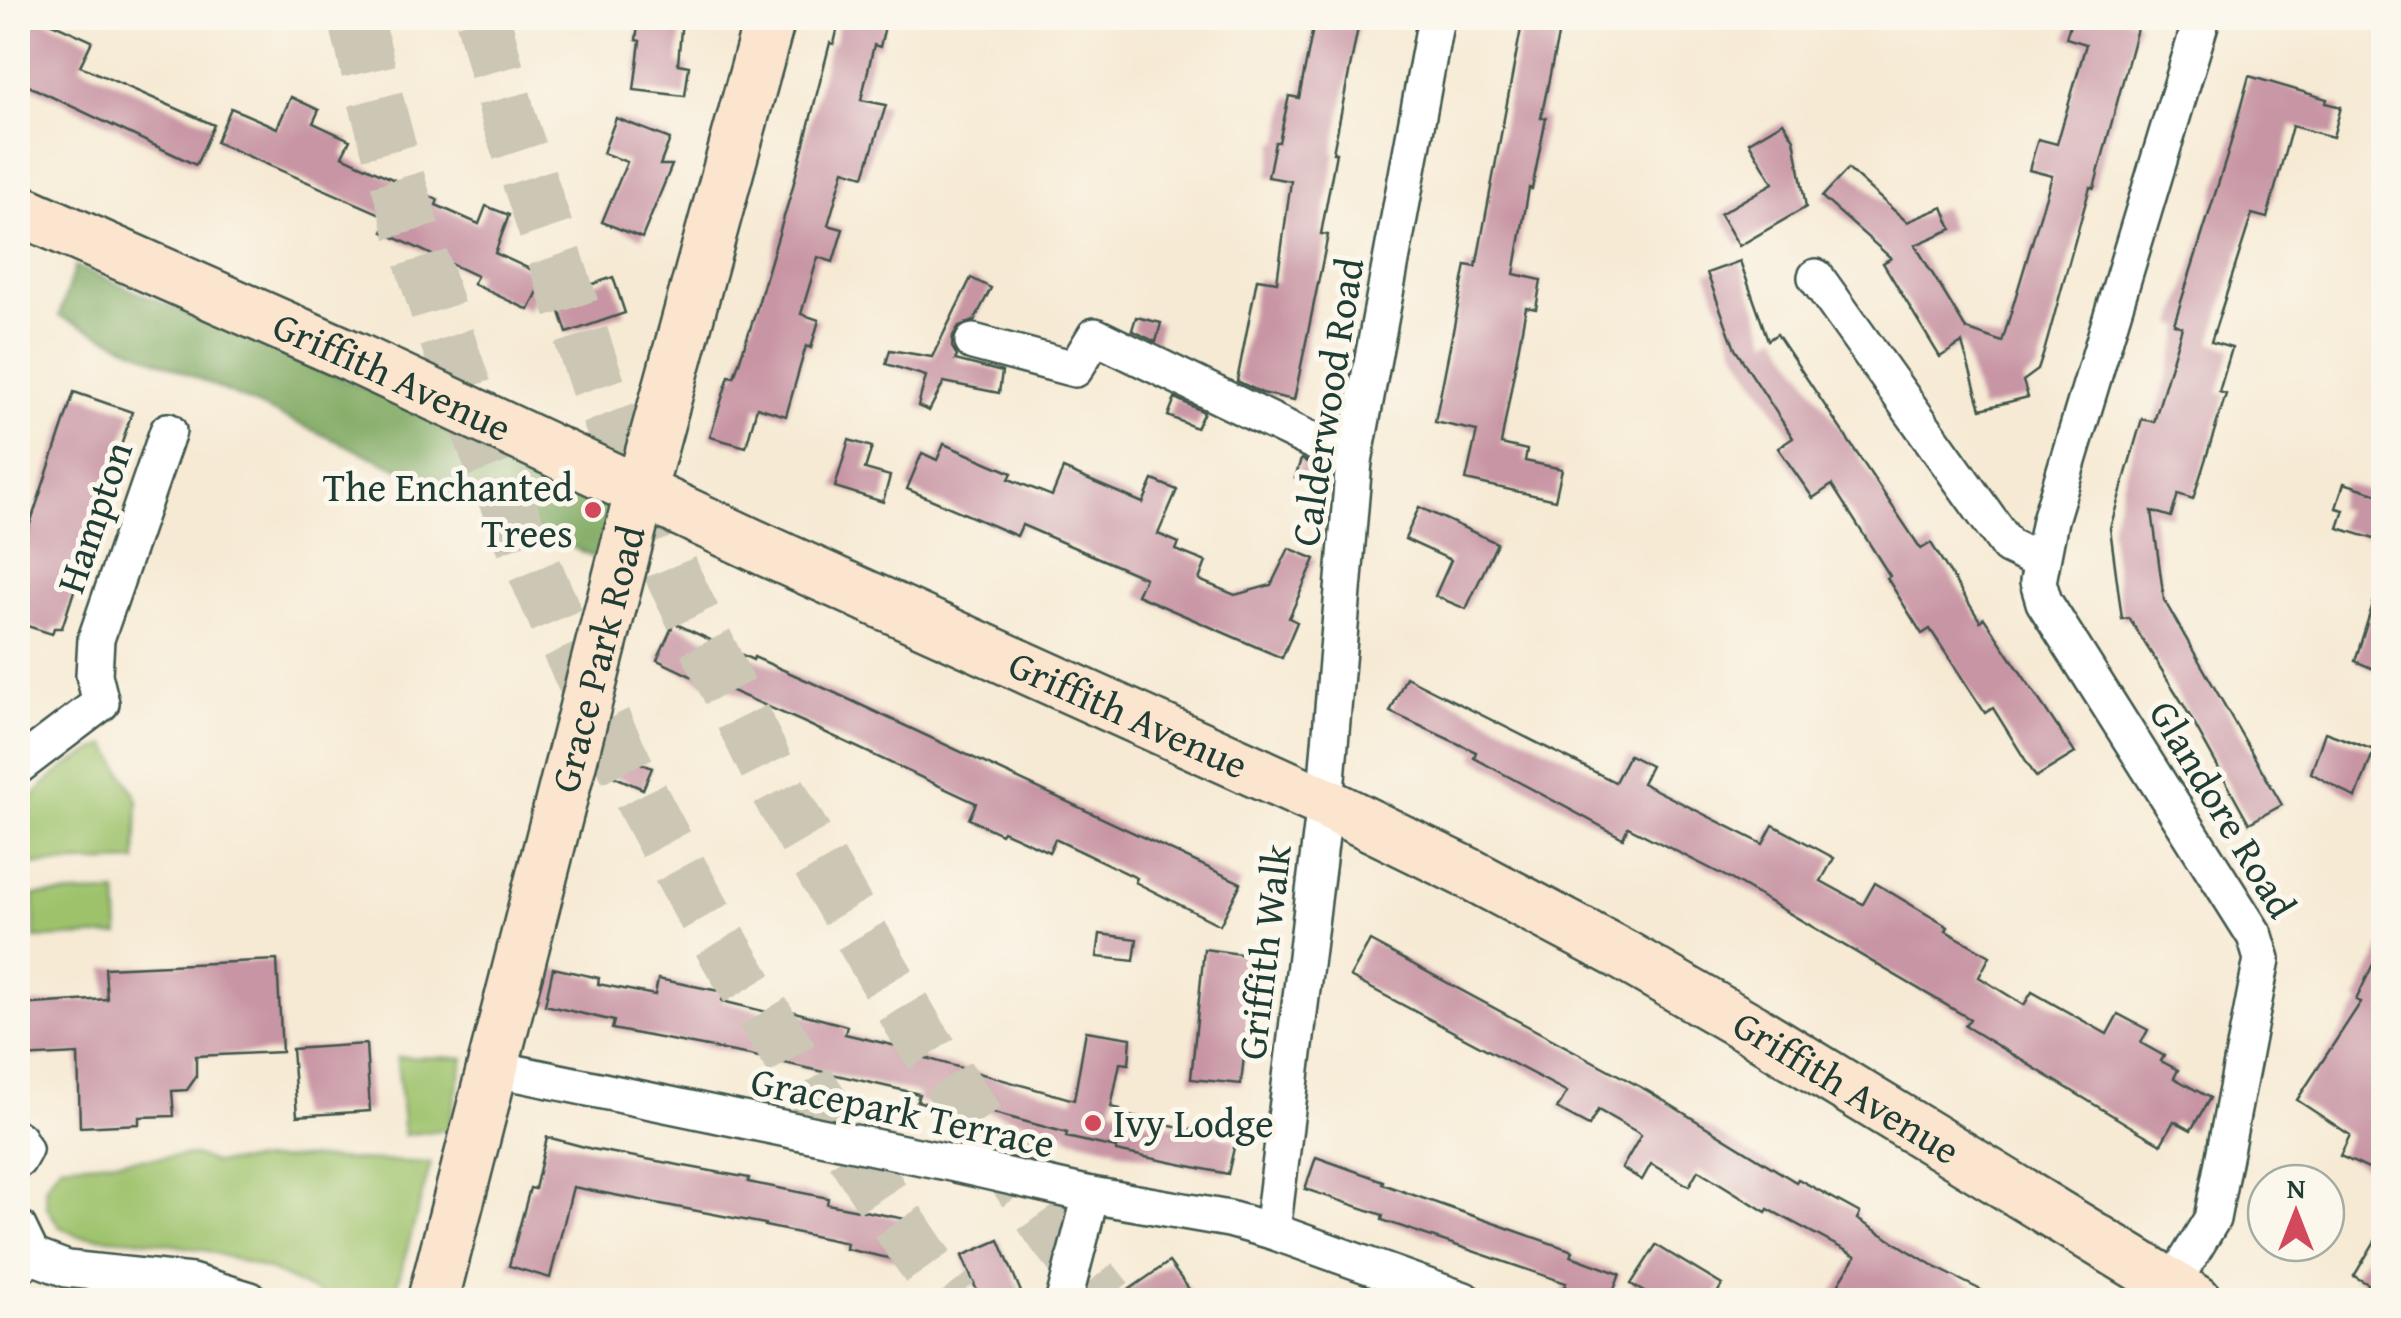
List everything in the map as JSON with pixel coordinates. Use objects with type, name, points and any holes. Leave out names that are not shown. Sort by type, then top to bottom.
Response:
[{"type":"main road","name":"Grace Park Road","points":[[433,1300],[641,489],[770,18]]},
{"type":"main road","name":"Griffith Avenue","points":[[18,209],[352,357],[1325,804],[1622,955],[1771,1041],[2177,1296]]},
{"type":"street","name":"Calderwood Road","points":[[1325,804],[1354,461],[1436,18]]},
{"type":"street","name":"Glandore Road","points":[[2177,1296],[2212,1218],[2262,958],[2256,936],[2044,602],[2038,582],[2050,520],[2202,18]]},
{"type":"street","points":[[1816,277],[2008,546],[2041,562]]},
{"type":"street","points":[[973,342],[1075,369],[1096,336],[1354,461]]},
{"type":"street","name":"Hampton","points":[[18,766],[101,703],[94,675],[96,639],[168,431]]},
{"type":"street","name":"Griffith Walk","points":[[1272,1231],[1325,804]]},
{"type":"street","name":"Gracepark Terrace","points":[[492,1068],[1091,1195],[1229,1220],[1272,1231],[1464,1300]]},
{"type":"street","points":[[18,1139],[24,1149],[18,1160]]},
{"type":"street","points":[[1064,1300],[1091,1195]]},
{"type":"street","points":[[22,1250],[67,1269],[191,1282],[250,1300]]},
{"type":"green space","points":[[75,266],[623,497],[601,560],[59,316]]},
{"type":"green space","points":[[107,745],[138,800],[136,861],[18,865],[17,828],[27,805],[57,774]]},
{"type":"green space","points":[[117,893],[119,935],[35,938],[34,895]]},
{"type":"green space","points":[[397,1057],[464,1058],[448,1129],[404,1135]]},
{"type":"green space","points":[[194,1155],[214,1163],[303,1158],[431,1163],[393,1300],[332,1300],[270,1270],[208,1251],[152,1241],[77,1236],[59,1226],[47,1207],[45,1187],[60,1165]]},
{"type":"building","points":[[18,18],[41,18],[92,41],[80,66],[214,125],[196,165],[18,81]]},
{"type":"building","points":[[639,18],[682,18],[678,64],[689,66],[685,96],[634,90]]},
{"type":"building","points":[[840,18],[887,18],[880,47],[874,45],[861,100],[886,105],[864,176],[844,170],[828,225],[843,229],[833,262],[818,257],[801,314],[819,320],[811,348],[806,346],[786,416],[757,407],[746,447],[710,437],[729,376],[734,377],[755,314]]},
{"type":"building","points":[[1315,18],[1360,18],[1321,234],[1328,235],[1294,400],[1262,393],[1237,381],[1257,279],[1277,282],[1291,181],[1268,177],[1289,96],[1299,98]]},
{"type":"building","points":[[1523,18],[1558,18],[1556,26],[1560,26],[1541,118],[1546,118],[1514,274],[1541,280],[1536,309],[1526,307],[1501,444],[1527,450],[1525,461],[1562,469],[1555,500],[1466,480],[1477,431],[1435,422],[1466,265],[1476,267]]},
{"type":"building","points":[[2072,18],[2139,21],[2044,352],[2038,370],[2023,381],[2028,397],[1981,409],[1962,343],[1940,357],[1883,263],[1891,258],[1822,197],[1848,169],[1907,222],[1943,207],[1952,229],[1915,245],[1966,329],[2002,342],[2052,176],[2029,170],[2038,139],[2057,144],[2086,44],[2066,38]]},
{"type":"building","points":[[2249,76],[2327,99],[2326,103],[2341,107],[2333,137],[2292,126],[2267,218],[2252,214],[2211,342],[2232,348],[2219,392],[2226,394],[2193,499],[2178,494],[2171,517],[2152,511],[2164,600],[2282,805],[2249,823],[2183,704],[2129,618],[2122,619],[2110,528],[2142,419],[2154,422],[2182,327],[2174,324]]},
{"type":"building","points":[[291,97],[319,110],[313,123],[350,140],[342,156],[438,200],[436,205],[479,224],[486,206],[509,215],[495,253],[545,276],[529,310],[473,284],[477,276],[383,232],[390,218],[216,142],[231,108],[277,128]]},
{"type":"building","points":[[616,118],[670,139],[660,165],[672,165],[642,238],[602,222],[627,162],[603,153]]},
{"type":"building","points":[[1783,122],[1794,139],[1806,207],[1739,246],[1720,214],[1773,183],[1749,142]]},
{"type":"building","points":[[1740,261],[1768,340],[1777,334],[1921,549],[1931,543],[1980,621],[1984,618],[2075,753],[2036,777],[1993,708],[1985,713],[1930,629],[1922,634],[1832,485],[1813,498],[1778,448],[1793,438],[1735,349],[1707,273]]},
{"type":"building","points":[[613,277],[625,313],[567,333],[555,297]]},
{"type":"building","points":[[971,278],[991,288],[974,321],[959,326],[953,336],[955,360],[1002,372],[999,393],[944,382],[929,411],[918,406],[926,376],[886,364],[890,350],[932,357]]},
{"type":"building","points":[[1136,317],[1161,323],[1156,342],[1132,330]]},
{"type":"building","points":[[74,392],[132,412],[62,628],[54,628],[52,634],[18,623],[18,560]]},
{"type":"building","points":[[1175,398],[1204,412],[1196,428],[1168,416]]},
{"type":"building","points":[[849,440],[872,447],[865,469],[890,476],[883,502],[835,487]]},
{"type":"building","points":[[944,444],[1012,473],[1009,479],[1052,496],[1063,469],[1143,503],[1153,480],[1177,490],[1158,534],[1179,543],[1176,550],[1206,562],[1199,580],[1235,595],[1271,585],[1289,548],[1315,559],[1289,618],[1297,622],[1282,658],[1137,595],[1145,578],[1022,525],[1017,536],[907,489],[922,453],[937,460]]},
{"type":"building","points":[[1301,459],[1328,472],[1324,487],[1295,478]]},
{"type":"building","points":[[2344,483],[2384,496],[2384,542],[2338,528],[2344,510],[2336,508]]},
{"type":"building","points":[[1419,507],[1497,543],[1466,609],[1435,596],[1451,560],[1405,539]]},
{"type":"building","points":[[2378,588],[2384,589],[2384,653],[2376,670],[2355,661]]},
{"type":"building","points":[[674,623],[833,692],[1241,883],[1220,925],[1135,882],[1137,878],[1055,839],[1049,852],[969,819],[976,803],[803,722],[723,687],[722,691],[657,660]]},
{"type":"building","points":[[1406,677],[1615,782],[1629,755],[1651,766],[1642,783],[1763,844],[1773,825],[1834,858],[1821,881],[1863,904],[1875,883],[1990,956],[1979,977],[2024,1005],[2032,992],[2107,1034],[2118,1014],[2148,1030],[2141,1043],[2164,1056],[2161,1061],[2178,1070],[2174,1078],[2210,1098],[2191,1130],[2174,1121],[2161,1144],[1965,1026],[1970,1019],[1729,878],[1628,827],[1623,838],[1474,758],[1476,752],[1390,712]]},
{"type":"building","points":[[2325,732],[2374,750],[2356,798],[2311,773]]},
{"type":"building","points":[[608,749],[652,768],[643,789],[599,770]]},
{"type":"building","points":[[1100,934],[1137,939],[1134,961],[1097,957]]},
{"type":"building","points":[[1370,941],[1648,1091],[1796,1182],[1798,1179],[1860,1213],[1857,1219],[1937,1268],[2001,1300],[1849,1300],[1834,1291],[1856,1256],[1768,1209],[1766,1212],[1698,1170],[1689,1186],[1651,1164],[1642,1180],[1622,1168],[1641,1135],[1637,1132],[1598,1110],[1589,1126],[1557,1109],[1567,1092],[1350,977]]},
{"type":"building","points":[[2384,941],[2384,1176],[2340,1156],[2350,1135],[2297,1100],[2361,1002],[2356,1000]]},
{"type":"building","points":[[1204,949],[1255,956],[1241,1084],[1191,1079]]},
{"type":"building","points":[[277,960],[282,1052],[196,1056],[196,1077],[187,1090],[172,1091],[174,1116],[139,1117],[139,1124],[80,1127],[78,1054],[18,1057],[18,1005],[107,999],[105,968]]},
{"type":"building","points":[[553,968],[599,978],[598,984],[655,995],[658,979],[724,992],[722,1001],[775,1014],[776,1007],[847,1026],[845,1034],[909,1049],[908,1053],[1074,1100],[1086,1031],[1131,1038],[1129,1064],[1120,1063],[1111,1107],[1120,1109],[1119,1114],[1236,1139],[1228,1174],[1116,1151],[979,1109],[977,1117],[917,1101],[919,1094],[750,1055],[612,1029],[614,1021],[545,1005]]},
{"type":"building","points":[[366,1044],[370,1111],[297,1116],[292,1049]]},
{"type":"building","points":[[547,1137],[749,1178],[748,1182],[828,1198],[827,1204],[921,1222],[912,1263],[846,1249],[847,1243],[765,1224],[573,1187],[550,1278],[509,1266],[530,1188],[535,1189]]},
{"type":"building","points":[[1316,1157],[1573,1251],[1571,1256],[1620,1274],[1610,1300],[1581,1300],[1562,1293],[1566,1283],[1382,1220],[1383,1215],[1305,1189]]},
{"type":"building","points":[[2384,1226],[2384,1293],[2354,1276]]},
{"type":"building","points":[[999,1240],[1021,1292],[1001,1300],[981,1300],[962,1256]]},
{"type":"building","points":[[1656,1245],[1722,1285],[1713,1300],[1657,1300],[1631,1284]]},
{"type":"building","points":[[1169,1262],[1197,1300],[1114,1300],[1146,1278]]},
{"type":"tunnel","points":[[356,18],[420,257],[459,375],[503,492],[603,720],[658,830],[749,990],[952,1300]]},
{"type":"tunnel","points":[[483,18],[509,119],[602,399],[675,580],[784,802],[921,1038],[1056,1236],[1107,1300]]},
{"type":"place","name":"The Enchanted Trees","points":[[593,510]]},
{"type":"place","name":"Ivy Lodge","points":[[1093,1123]]}]
